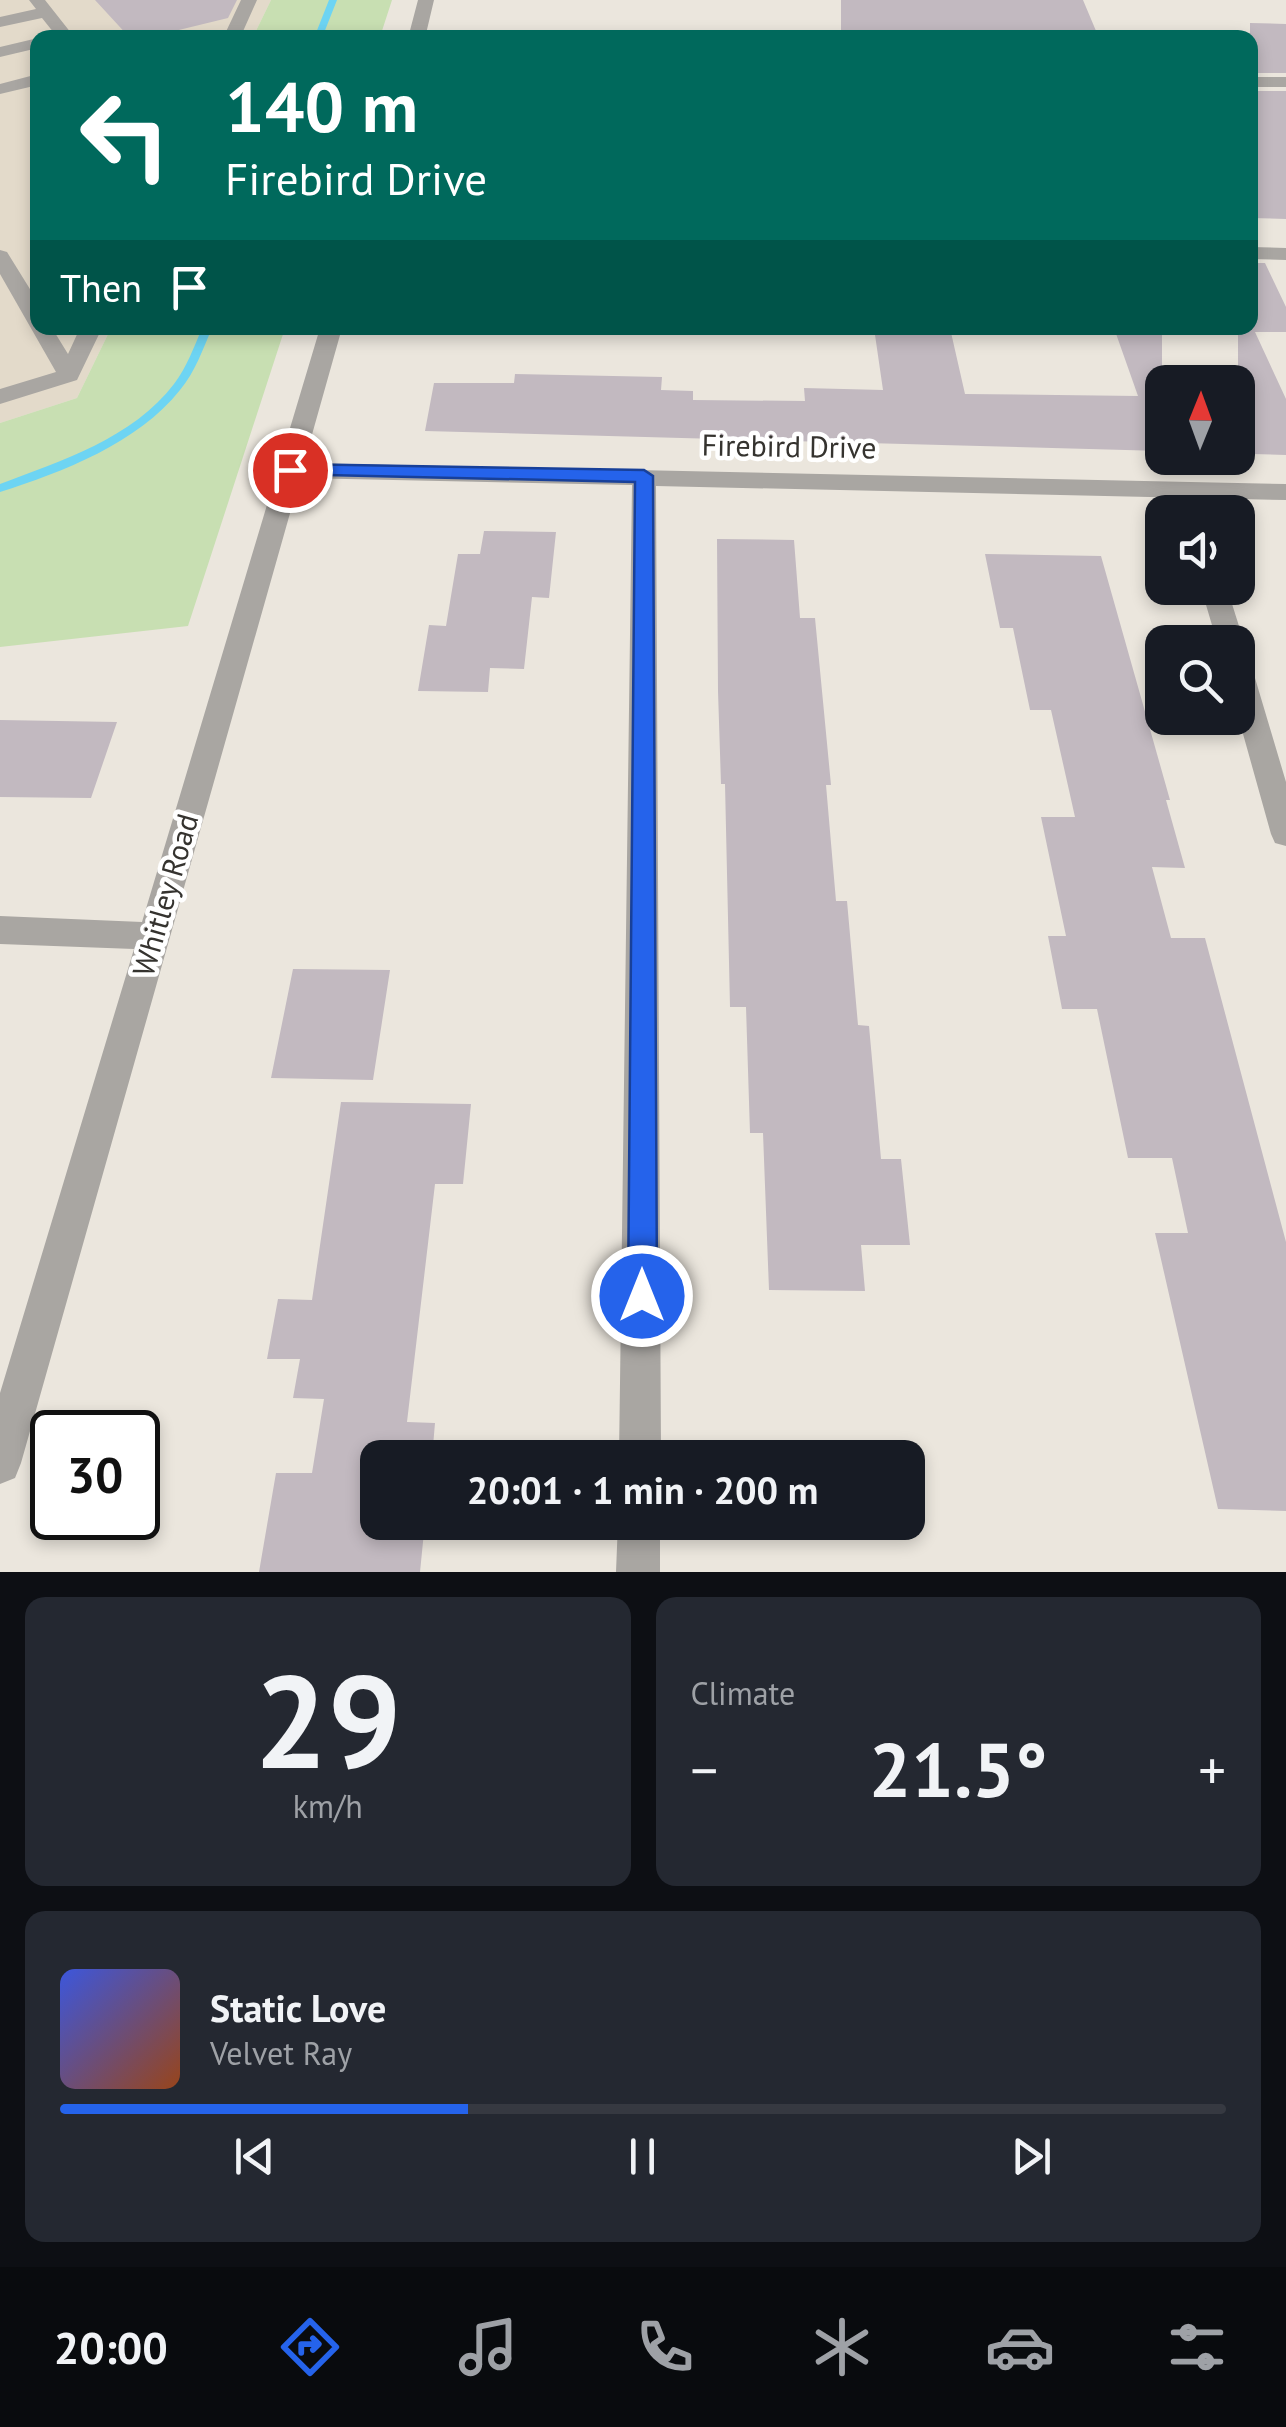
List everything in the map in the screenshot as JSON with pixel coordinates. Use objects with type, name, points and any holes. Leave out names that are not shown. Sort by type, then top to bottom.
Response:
[{"type":"street","points":[[235,30],[249,0]]},
{"type":"street","points":[[418,30],[426,0]]},
{"type":"street","points":[[0,22],[41,6],[60,30]]},
{"type":"street","points":[[0,52],[30,45]]},
{"type":"street","points":[[0,88],[30,82]]},
{"type":"street","points":[[1258,82],[1286,82]]},
{"type":"street","points":[[1258,252],[1286,254]]},
{"type":"street","points":[[0,256],[30,308]]},
{"type":"street","points":[[45,335],[68,375]]},
{"type":"street","points":[[0,397],[68,375],[88,335]]},
{"type":"street","name":"Whitley Road","points":[[0,1463],[329,335]]},
{"type":"street","name":"Firebird Drive","points":[[290,470],[644,476],[1145,499]]},
{"type":"street","points":[[640,1440],[644,476]]},
{"type":"street","name":"Firebird Drive","points":[[1254,495],[1286,492]]},
{"type":"street","points":[[1255,727],[1286,834]]},
{"type":"street","points":[[0,930],[154,936]]},
{"type":"street","points":[[638,1572],[639,1540]]},
{"type":"shaded area","points":[[0,0],[271,0],[256,30],[30,30],[30,335],[108,335],[77,398],[0,423]]},
{"type":"green space","points":[[271,0],[392,0],[382,30],[256,30]]},
{"type":"green space","points":[[108,335],[283,335],[188,626],[0,647],[0,423],[77,398]]},
{"type":"building","points":[[95,0],[237,0],[228,18],[179,30],[123,30]]},
{"type":"building","points":[[841,0],[1083,0],[1096,30],[841,30]]},
{"type":"building","points":[[1250,23],[1286,24],[1286,73],[1258,73],[1258,30],[1250,30]]},
{"type":"building","points":[[1258,91],[1286,91],[1286,219],[1258,218]]},
{"type":"building","points":[[1258,263],[1265,263],[1286,307],[1286,332],[1258,332]]},
{"type":"building","points":[[875,335],[952,335],[965,394],[1138,396],[1116,335],[1162,335],[1162,365],[1145,365],[1145,451],[425,431],[434,383],[514,383],[515,374],[662,377],[661,390],[693,391],[693,400],[805,401],[804,388],[883,390]]},
{"type":"building","points":[[1238,335],[1256,335],[1286,399],[1286,455],[1255,454],[1255,365],[1238,365]]},
{"type":"building","points":[[484,531],[556,532],[549,598],[532,597],[524,669],[490,668],[488,692],[418,691],[429,625],[446,626],[458,554],[480,554]]},
{"type":"building","points":[[717,539],[794,540],[800,618],[815,618],[831,785],[826,785],[836,901],[847,901],[858,1025],[869,1026],[881,1159],[901,1159],[910,1245],[861,1245],[865,1291],[769,1290],[763,1133],[750,1133],[746,1007],[730,1007],[725,784],[721,784],[718,691]]},
{"type":"building","points":[[985,554],[1101,556],[1145,712],[1145,735],[1152,735],[1185,868],[1152,867],[1171,938],[1205,938],[1286,1242],[1286,1511],[1218,1509],[1155,1233],[1188,1233],[1172,1158],[1128,1158],[1097,1009],[1062,1009],[1048,936],[1066,936],[1041,817],[1075,817],[1051,710],[1030,710],[1013,628],[1000,628]]},
{"type":"building","points":[[0,720],[117,722],[91,798],[0,797]]},
{"type":"building","points":[[293,969],[390,970],[373,1080],[271,1078]]},
{"type":"building","points":[[341,1102],[471,1104],[463,1184],[435,1184],[407,1422],[435,1423],[434,1440],[360,1440],[360,1540],[423,1540],[420,1572],[259,1572],[276,1473],[312,1473],[324,1399],[293,1398],[300,1359],[267,1359],[278,1299],[312,1300]]},
{"type":"waterway","points":[[321,30],[333,0]]},
{"type":"waterway","points":[[0,488],[94,450],[158,408],[180,383],[204,335]]},
{"type":"route","points":[[290,470],[644,476],[642,1296]]}]
